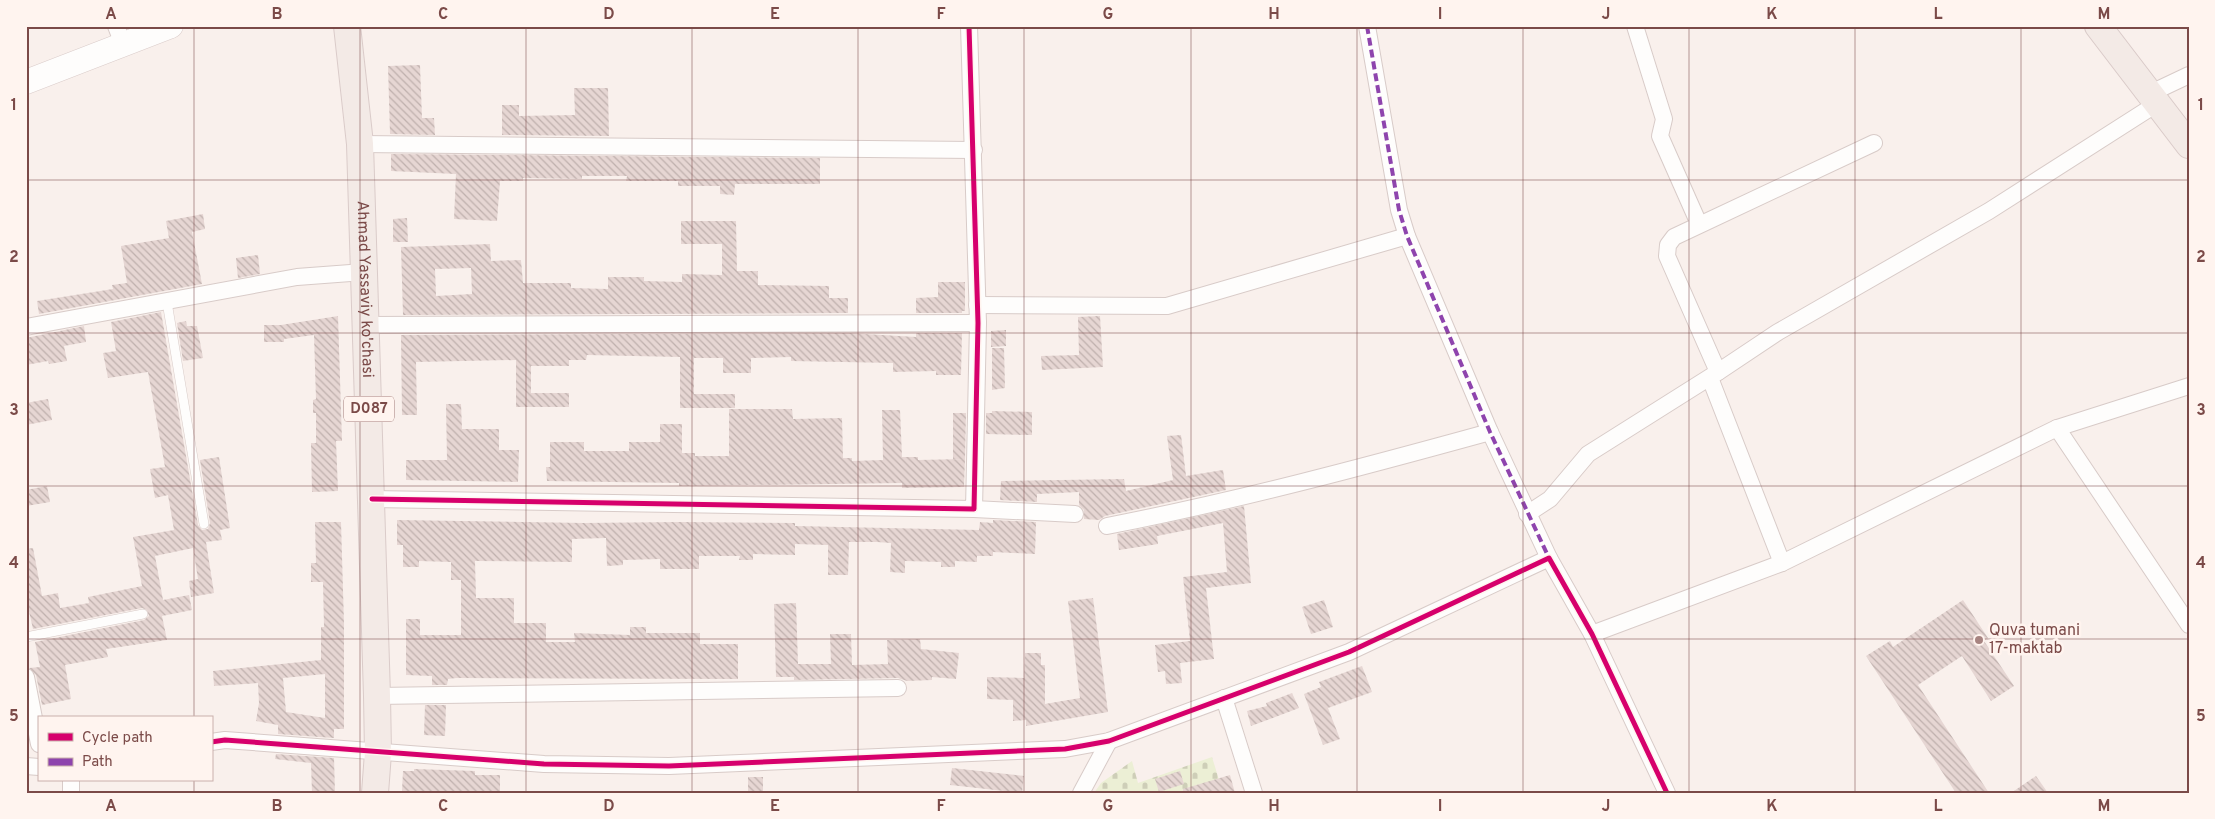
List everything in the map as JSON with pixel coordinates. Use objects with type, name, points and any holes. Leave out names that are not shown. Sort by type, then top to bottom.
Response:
[{"type":"main road","name":"Ahmad Yassaviy ko'chasi","points":[[348,26],[360,144],[377,696],[378,753],[375,793]]},
{"type":"main road","points":[[2098,26],[2189,145]]},
{"type":"street","points":[[26,82],[120,35],[171,26]]},
{"type":"street","points":[[969,26],[978,323],[974,509]]},
{"type":"street","points":[[1367,26],[1399,210],[1407,236],[1527,514],[1549,558],[1592,634],[1667,793]]},
{"type":"street","points":[[1635,26],[1664,119],[1660,136],[1700,224]]},
{"type":"street","points":[[1527,514],[1550,499],[1588,454],[1714,375],[1778,332],[1989,210],[2189,75]]},
{"type":"street","points":[[1782,563],[1714,375],[1667,256],[1668,245],[1674,237],[1700,224],[1874,143]]},
{"type":"street","points":[[360,144],[974,150]]},
{"type":"street","points":[[977,305],[1167,306],[1407,236]]},
{"type":"street","points":[[26,327],[297,277],[364,272]]},
{"type":"street","points":[[366,325],[978,323]]},
{"type":"street","points":[[1592,634],[1782,563],[2057,428],[2189,386]]},
{"type":"street","points":[[2057,428],[2189,625]]},
{"type":"street","points":[[1107,526],[1182,511],[1314,480],[1490,432]]},
{"type":"street","points":[[372,499],[974,509],[1075,514]]},
{"type":"street","points":[[212,742],[225,740],[544,764],[670,766],[1065,749],[1109,741],[1350,652],[1549,558]]},
{"type":"street","points":[[26,677],[38,739]]},
{"type":"street","points":[[377,696],[898,688]]},
{"type":"street","points":[[1224,698],[1254,793]]},
{"type":"street","points":[[1081,793],[1109,741]]},
{"type":"lane","points":[[167,302],[204,524]]},
{"type":"lane","points":[[26,637],[143,614]]},
{"type":"green space","points":[[1212,757],[1223,793],[1094,793],[1101,783],[1132,761],[1138,783]]},
{"type":"building","points":[[420,65],[422,118],[434,118],[435,135],[390,134],[388,66]]},
{"type":"building","points":[[574,88],[608,88],[609,136],[502,135],[502,105],[519,105],[519,116],[575,115]]},
{"type":"building","points":[[391,154],[820,158],[820,184],[735,184],[734,195],[720,194],[720,186],[678,186],[678,181],[626,181],[627,176],[582,176],[582,179],[523,178],[523,181],[500,181],[497,221],[454,219],[456,174],[391,171]]},
{"type":"building","points":[[203,214],[205,229],[192,232],[202,284],[39,314],[37,301],[113,289],[112,285],[127,283],[121,246],[169,238],[166,221]]},
{"type":"building","points":[[407,218],[408,242],[393,242],[393,219]]},
{"type":"building","points":[[681,221],[736,221],[737,271],[758,271],[758,285],[829,286],[829,298],[848,298],[848,313],[403,315],[401,247],[490,244],[491,261],[521,260],[523,283],[571,283],[571,288],[608,289],[608,277],[644,277],[644,281],[682,282],[682,274],[722,275],[722,244],[681,244]],"holes":[[[471,268],[472,294],[436,296],[435,269]]]},
{"type":"building","points":[[258,255],[260,274],[238,278],[236,258]]},
{"type":"building","points":[[938,282],[965,282],[965,311],[962,311],[962,313],[916,313],[916,298],[938,297]]},
{"type":"building","points":[[161,312],[198,525],[202,530],[208,529],[210,523],[200,460],[219,457],[230,528],[220,530],[222,540],[206,542],[214,593],[191,597],[189,581],[198,579],[193,548],[155,556],[163,600],[189,595],[192,610],[162,616],[167,640],[106,649],[108,657],[65,665],[71,699],[42,705],[36,675],[29,668],[40,667],[35,642],[144,620],[149,616],[147,610],[142,608],[33,629],[26,598],[26,549],[33,548],[42,596],[58,593],[60,608],[89,603],[88,597],[142,586],[133,537],[174,530],[168,495],[155,498],[150,469],[165,467],[148,372],[108,378],[103,353],[116,351],[111,322]]},
{"type":"building","points":[[338,316],[342,441],[336,441],[338,491],[312,492],[311,443],[316,443],[316,413],[313,413],[313,400],[316,399],[314,335],[284,339],[284,342],[264,342],[264,325],[281,325]]},
{"type":"building","points":[[1100,316],[1103,367],[1042,370],[1041,356],[1079,355],[1078,317]]},
{"type":"building","points":[[186,321],[187,326],[197,326],[203,358],[183,361],[177,323]]},
{"type":"building","points":[[84,326],[86,342],[64,346],[67,361],[49,364],[48,361],[26,365],[26,338]]},
{"type":"building","points":[[1006,330],[1006,346],[991,347],[991,331]]},
{"type":"building","points":[[848,333],[916,337],[916,333],[962,333],[961,375],[936,375],[936,371],[893,372],[893,363],[791,361],[791,357],[751,358],[751,373],[723,373],[723,358],[694,358],[694,394],[735,394],[735,408],[680,408],[680,357],[587,355],[586,360],[569,360],[569,366],[531,366],[531,393],[569,393],[569,407],[516,407],[516,360],[416,362],[417,415],[402,415],[401,335]]},
{"type":"building","points":[[992,348],[1004,348],[1005,388],[992,390]]},
{"type":"building","points":[[48,399],[52,420],[26,425],[26,403]]},
{"type":"building","points":[[446,404],[461,404],[462,429],[499,429],[499,450],[519,450],[518,482],[406,480],[406,460],[447,460]]},
{"type":"building","points":[[729,409],[792,409],[793,419],[842,418],[843,458],[852,458],[852,461],[883,460],[882,410],[900,410],[902,457],[918,457],[918,460],[965,459],[964,487],[902,488],[902,483],[679,486],[679,483],[547,481],[546,467],[550,467],[550,442],[584,442],[584,451],[629,451],[629,442],[660,442],[660,424],[682,424],[682,453],[695,453],[695,456],[729,456]]},
{"type":"building","points":[[992,411],[1032,412],[1032,435],[986,434],[986,413],[992,413]]},
{"type":"building","points":[[953,413],[966,413],[965,459],[953,459]]},
{"type":"building","points":[[1181,435],[1186,476],[1223,470],[1226,490],[1105,516],[1099,520],[1084,519],[1084,510],[1079,505],[1079,492],[1037,494],[1037,502],[1000,500],[1001,481],[1124,479],[1126,491],[1173,480],[1167,436]]},
{"type":"building","points":[[47,486],[50,502],[26,506],[26,490]]},
{"type":"building","points":[[1244,506],[1251,583],[1206,588],[1214,659],[1180,663],[1182,683],[1166,684],[1165,671],[1158,672],[1155,645],[1190,641],[1183,577],[1227,572],[1223,523],[1157,536],[1158,544],[1119,550],[1117,534]]},
{"type":"building","points":[[397,520],[584,523],[795,523],[795,526],[979,530],[980,522],[993,523],[993,520],[1036,522],[1035,554],[993,552],[993,556],[977,556],[977,562],[955,561],[955,567],[941,567],[941,562],[905,561],[905,573],[890,572],[891,543],[877,542],[849,542],[848,575],[828,575],[828,545],[795,544],[795,555],[753,554],[753,560],[739,560],[740,556],[699,556],[699,569],[660,569],[660,559],[623,560],[623,565],[607,566],[606,538],[572,539],[572,562],[475,561],[476,598],[514,598],[514,623],[546,623],[546,642],[575,642],[574,633],[630,635],[630,627],[646,627],[646,633],[700,633],[700,644],[738,644],[738,679],[456,678],[448,679],[447,685],[432,685],[432,676],[406,675],[406,619],[420,619],[420,635],[461,635],[461,580],[451,580],[451,562],[419,561],[419,567],[403,567],[403,545],[397,545]]},
{"type":"building","points":[[315,522],[341,522],[344,624],[344,729],[334,729],[334,738],[278,734],[278,725],[256,721],[259,703],[258,683],[214,686],[213,671],[321,660],[321,627],[324,627],[323,582],[311,582],[311,563],[316,563]],"holes":[[[325,674],[325,718],[286,712],[283,678]]]},
{"type":"building","points":[[1093,598],[1108,712],[1026,726],[1026,720],[1013,721],[1013,700],[987,699],[987,677],[1024,678],[1025,653],[1041,653],[1041,665],[1045,665],[1045,704],[1080,698],[1068,601]]},
{"type":"building","points":[[1324,600],[1333,627],[1311,634],[1302,607]]},
{"type":"building","points":[[1963,600],[1988,638],[1984,641],[2014,686],[1991,701],[1962,656],[1918,685],[1989,793],[1956,793],[1866,656],[1890,641],[1893,647]]},
{"type":"building","points":[[796,603],[798,664],[831,664],[830,634],[851,634],[852,665],[888,664],[887,640],[920,639],[921,649],[959,653],[956,679],[932,677],[932,680],[907,681],[898,678],[794,680],[794,677],[776,677],[774,604]]},
{"type":"building","points":[[1362,666],[1372,692],[1328,708],[1340,739],[1323,745],[1304,694],[1321,687],[1319,682]]},
{"type":"building","points":[[1292,693],[1299,708],[1251,726],[1247,711],[1267,706],[1266,703]]},
{"type":"building","points":[[425,705],[446,705],[445,736],[424,735]]},
{"type":"building","points":[[276,754],[334,758],[335,793],[312,793],[311,763],[275,759]]},
{"type":"building","points":[[952,768],[1024,776],[1022,793],[950,785]]},
{"type":"building","points":[[414,769],[475,771],[475,775],[500,775],[500,791],[402,791],[403,771],[414,771]]},
{"type":"building","points":[[1180,771],[1184,784],[1159,792],[1155,779]]},
{"type":"building","points":[[1230,775],[1235,793],[1183,793],[1183,789]]},
{"type":"building","points":[[2036,776],[2048,793],[2011,793]]},
{"type":"building","points":[[748,777],[763,777],[763,793],[748,793]]},
{"type":"marked path","points":[[1367,26],[1399,210],[1407,236],[1490,432],[1549,558]]},
{"type":"cycle path","points":[[372,499],[974,509],[978,323],[969,26]]},
{"type":"cycle path","points":[[212,742],[225,740],[544,764],[669,766],[1065,749],[1109,741],[1349,652],[1549,558],[1592,634],[1667,793]]},
{"type":"place","name":"Quva tumani 17-maktab","points":[[1979,640]]}]
